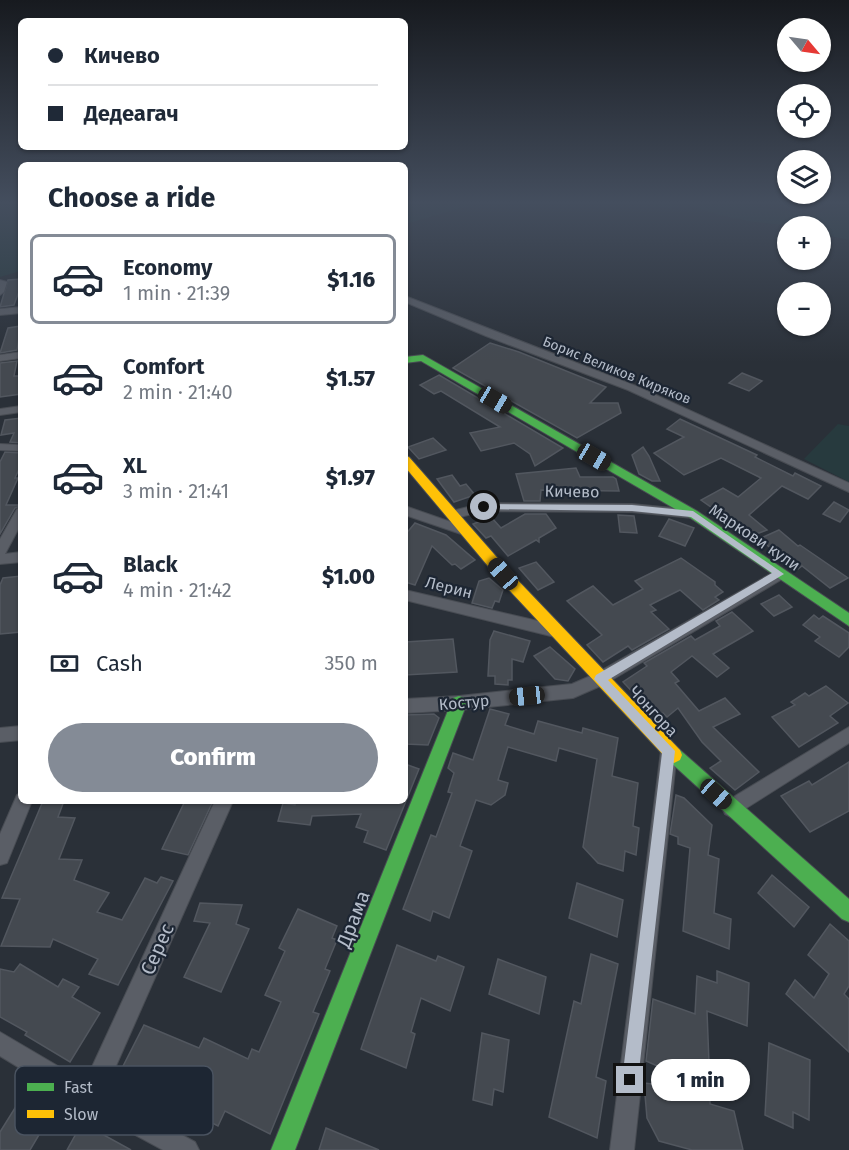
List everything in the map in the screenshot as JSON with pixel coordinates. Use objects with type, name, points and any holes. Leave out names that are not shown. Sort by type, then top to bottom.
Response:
[{"type":"street","points":[[0,292],[3,282]]},
{"type":"street","name":"Борис Великов Киряков","points":[[408,300],[489,334],[632,388],[849,488]]},
{"type":"street","points":[[0,312],[18,310]]},
{"type":"street","points":[[0,358],[18,355]]},
{"type":"street","name":"Маркови кули","points":[[408,360],[423,358],[693,514],[849,620]]},
{"type":"street","points":[[0,412],[18,410]]},
{"type":"street","points":[[0,447],[18,448]]},
{"type":"street","name":"Чонгора","points":[[408,464],[555,631],[669,751],[849,912]]},
{"type":"street","name":"Кичево","points":[[452,515],[484,507],[632,508],[693,514]]},
{"type":"street","points":[[408,511],[467,532]]},
{"type":"street","points":[[0,551],[18,518]]},
{"type":"street","points":[[0,559],[18,557]]},
{"type":"street","name":"Костур","points":[[408,706],[573,691],[600,679],[779,574]]},
{"type":"street","name":"Лерин","points":[[408,596],[555,631]]},
{"type":"street","name":"Драма","points":[[283,1150],[459,703]]},
{"type":"street","points":[[0,735],[18,733]]},
{"type":"street","points":[[731,808],[849,734]]},
{"type":"street","points":[[622,1150],[669,751]]},
{"type":"street","points":[[0,856],[22,804]]},
{"type":"street","name":"Серес","points":[[104,1066],[223,804]]},
{"type":"street","points":[[0,1043],[38,1066]]},
{"type":"street","points":[[159,1135],[187,1150]]},
{"type":"green space","points":[[0,255],[18,255],[18,272],[0,277]]},
{"type":"green space","points":[[838,424],[849,426],[849,482],[804,459]]},
{"type":"building","points":[[18,279],[18,294],[14,305],[0,307],[8,280]]},
{"type":"building","points":[[18,326],[17,350],[0,353],[8,328]]},
{"type":"building","points":[[490,343],[519,352],[606,387],[590,403],[618,403],[621,413],[577,438],[453,368]]},
{"type":"building","points":[[17,361],[14,376],[18,376],[18,394],[0,397],[0,363]]},
{"type":"building","points":[[742,373],[762,381],[749,391],[729,383]]},
{"type":"building","points":[[439,375],[563,448],[535,466],[530,454],[514,443],[481,451],[470,433],[500,427],[441,391],[434,394],[420,385]]},
{"type":"building","points":[[18,418],[18,443],[10,442],[14,433],[1,435],[5,420]]},
{"type":"building","points":[[680,419],[757,455],[755,457],[793,476],[795,473],[821,486],[808,499],[782,486],[749,515],[767,530],[746,538],[720,519],[725,517],[701,500],[723,488],[738,497],[761,478],[721,458],[684,475],[654,453],[684,437],[667,429]]},
{"type":"building","points":[[433,438],[446,450],[419,459],[408,447]]},
{"type":"building","points":[[643,447],[660,481],[652,481],[639,474],[632,455]]},
{"type":"building","points":[[5,452],[18,453],[18,472],[15,478],[18,478],[6,505],[18,505],[18,507],[15,508],[0,534],[0,462]]},
{"type":"building","points":[[576,468],[580,477],[613,477],[616,479],[619,491],[541,490],[540,501],[524,501],[516,474]]},
{"type":"building","points":[[452,475],[460,486],[466,484],[475,495],[454,502],[437,479]]},
{"type":"building","points":[[834,502],[849,510],[840,522],[823,514]]},
{"type":"building","points":[[525,514],[546,514],[556,528],[539,538],[539,542],[536,540],[508,556],[491,536],[486,538],[473,524],[491,517],[501,528]]},
{"type":"building","points":[[618,515],[634,516],[637,533],[620,532]]},
{"type":"building","points":[[669,519],[694,528],[685,546],[659,536]]},
{"type":"building","points":[[415,523],[446,535],[475,560],[461,569],[455,564],[452,565],[432,546],[415,585],[408,583],[408,531]]},
{"type":"building","points":[[779,530],[798,546],[800,545],[848,578],[830,588],[802,566],[798,569],[759,539]]},
{"type":"building","points":[[681,558],[715,582],[715,585],[723,592],[715,597],[719,600],[703,610],[680,590],[650,605],[656,610],[651,612],[669,629],[632,650],[628,646],[603,662],[587,645],[602,635],[567,601],[593,586],[613,605],[643,589],[635,581]]},
{"type":"building","points":[[536,562],[554,582],[538,590],[519,568]]},
{"type":"building","points":[[18,576],[18,632],[0,634],[0,585],[3,578]]},
{"type":"building","points":[[489,578],[503,590],[499,602],[495,601],[492,608],[472,603],[479,581]]},
{"type":"building","points":[[779,595],[792,607],[774,616],[761,604]]},
{"type":"building","points":[[732,612],[753,631],[713,654],[729,668],[717,677],[692,656],[671,672],[679,681],[675,683],[699,711],[725,698],[740,714],[713,727],[759,772],[735,790],[710,768],[721,761],[702,742],[678,708],[667,717],[663,713],[657,718],[623,682],[647,666],[644,663],[691,636],[695,640],[720,626],[716,621]]},
{"type":"building","points":[[814,615],[819,619],[823,616],[849,633],[849,647],[839,657],[815,641],[820,637],[803,625]]},
{"type":"building","points":[[494,631],[530,641],[523,662],[512,659],[512,680],[508,680],[508,685],[495,684],[495,676],[488,676],[490,640]]},
{"type":"building","points":[[453,639],[457,672],[408,675],[408,642]]},
{"type":"building","points":[[550,647],[575,669],[568,681],[555,679],[534,656]]},
{"type":"building","points":[[826,686],[848,703],[830,716],[838,723],[799,747],[772,717],[795,705],[791,702],[805,693],[809,696]]},
{"type":"building","points":[[490,709],[509,714],[505,725],[534,734],[538,721],[582,733],[583,728],[618,738],[612,776],[638,783],[633,826],[639,828],[636,855],[625,851],[623,871],[598,863],[583,847],[597,759],[559,748],[556,761],[508,747],[498,780],[508,783],[505,795],[491,805],[476,800],[460,846],[472,851],[449,918],[433,911],[430,921],[403,909],[431,835],[436,837],[452,793],[448,792],[454,773],[448,768],[453,753],[473,760]]},
{"type":"building","points":[[434,714],[439,718],[428,745],[408,744],[408,715]]},
{"type":"building","points":[[849,762],[849,811],[810,832],[781,796],[809,781],[812,785]]},
{"type":"building","points":[[408,765],[419,769],[408,796]]},
{"type":"building","points":[[676,795],[684,798],[712,825],[708,855],[719,859],[714,913],[731,919],[729,949],[683,931],[690,848],[678,844],[678,837],[670,834]]},
{"type":"building","points":[[42,804],[63,804],[58,817],[75,818],[59,859],[82,860],[74,880],[109,893],[97,912],[122,920],[145,878],[157,883],[161,877],[173,881],[118,985],[89,974],[98,959],[53,939],[50,947],[1,946],[20,899],[2,898]]},
{"type":"building","points":[[184,804],[212,804],[188,855],[162,849]]},
{"type":"building","points":[[283,804],[405,804],[386,850],[364,842],[368,831],[356,827],[361,814],[312,816],[310,825],[278,821]]},
{"type":"building","points":[[772,875],[809,907],[794,927],[758,893]]},
{"type":"building","points":[[577,883],[623,900],[617,937],[569,918]]},
{"type":"building","points":[[200,903],[242,905],[236,924],[249,929],[221,992],[184,977],[210,923],[194,921]]},
{"type":"building","points":[[298,909],[337,926],[332,938],[337,940],[325,969],[330,971],[313,1012],[319,1014],[270,1134],[225,1111],[218,1126],[213,1123],[213,1066],[123,1066],[144,1025],[199,1048],[204,1038],[248,1059],[252,1049],[259,1052],[281,1002],[265,995],[285,951],[279,948]]},
{"type":"building","points":[[830,924],[849,941],[849,986],[844,994],[849,999],[849,1052],[786,994],[795,980],[814,998],[829,974],[808,955]]},
{"type":"building","points":[[397,945],[436,961],[438,956],[464,967],[450,1011],[421,998],[411,1032],[415,1034],[406,1068],[361,1049]]},
{"type":"building","points":[[591,954],[618,964],[596,1077],[606,1081],[597,1138],[549,1117],[574,1001],[581,1004]]},
{"type":"building","points":[[498,959],[546,977],[539,1014],[489,994]]},
{"type":"building","points":[[20,964],[58,987],[63,979],[79,987],[72,997],[100,1013],[70,1062],[25,1035],[27,1032],[0,1017],[0,969],[14,972]]},
{"type":"building","points":[[717,971],[749,983],[747,1026],[707,1011],[710,1089],[646,1061],[653,999],[695,1014],[697,976],[717,983]]},
{"type":"building","points":[[482,1033],[509,1040],[503,1092],[494,1089],[492,1105],[473,1100]]},
{"type":"building","points":[[769,1043],[810,1060],[809,1120],[793,1112],[793,1128],[765,1115]]},
{"type":"building","points":[[644,1083],[710,1091],[710,1104],[734,1111],[743,1150],[692,1150],[659,1141],[647,1118]]},
{"type":"building","points":[[15,1108],[15,1135],[39,1135],[30,1150],[0,1150],[0,1132]]},
{"type":"building","points":[[326,1128],[379,1150],[319,1150]]},
{"type":"building","points":[[75,1135],[104,1135],[131,1150],[67,1150]]},
{"type":"traffic: fast","points":[[408,360],[423,358],[693,514],[849,620]]},
{"type":"traffic: fast","points":[[283,1150],[459,703]]},
{"type":"traffic: fast","points":[[674,755],[849,912]]},
{"type":"traffic: slow","points":[[408,463],[503,574],[674,755]]},
{"type":"route","points":[[484,507],[632,508],[693,514],[779,574],[600,679],[669,751],[630,1080]]}]
